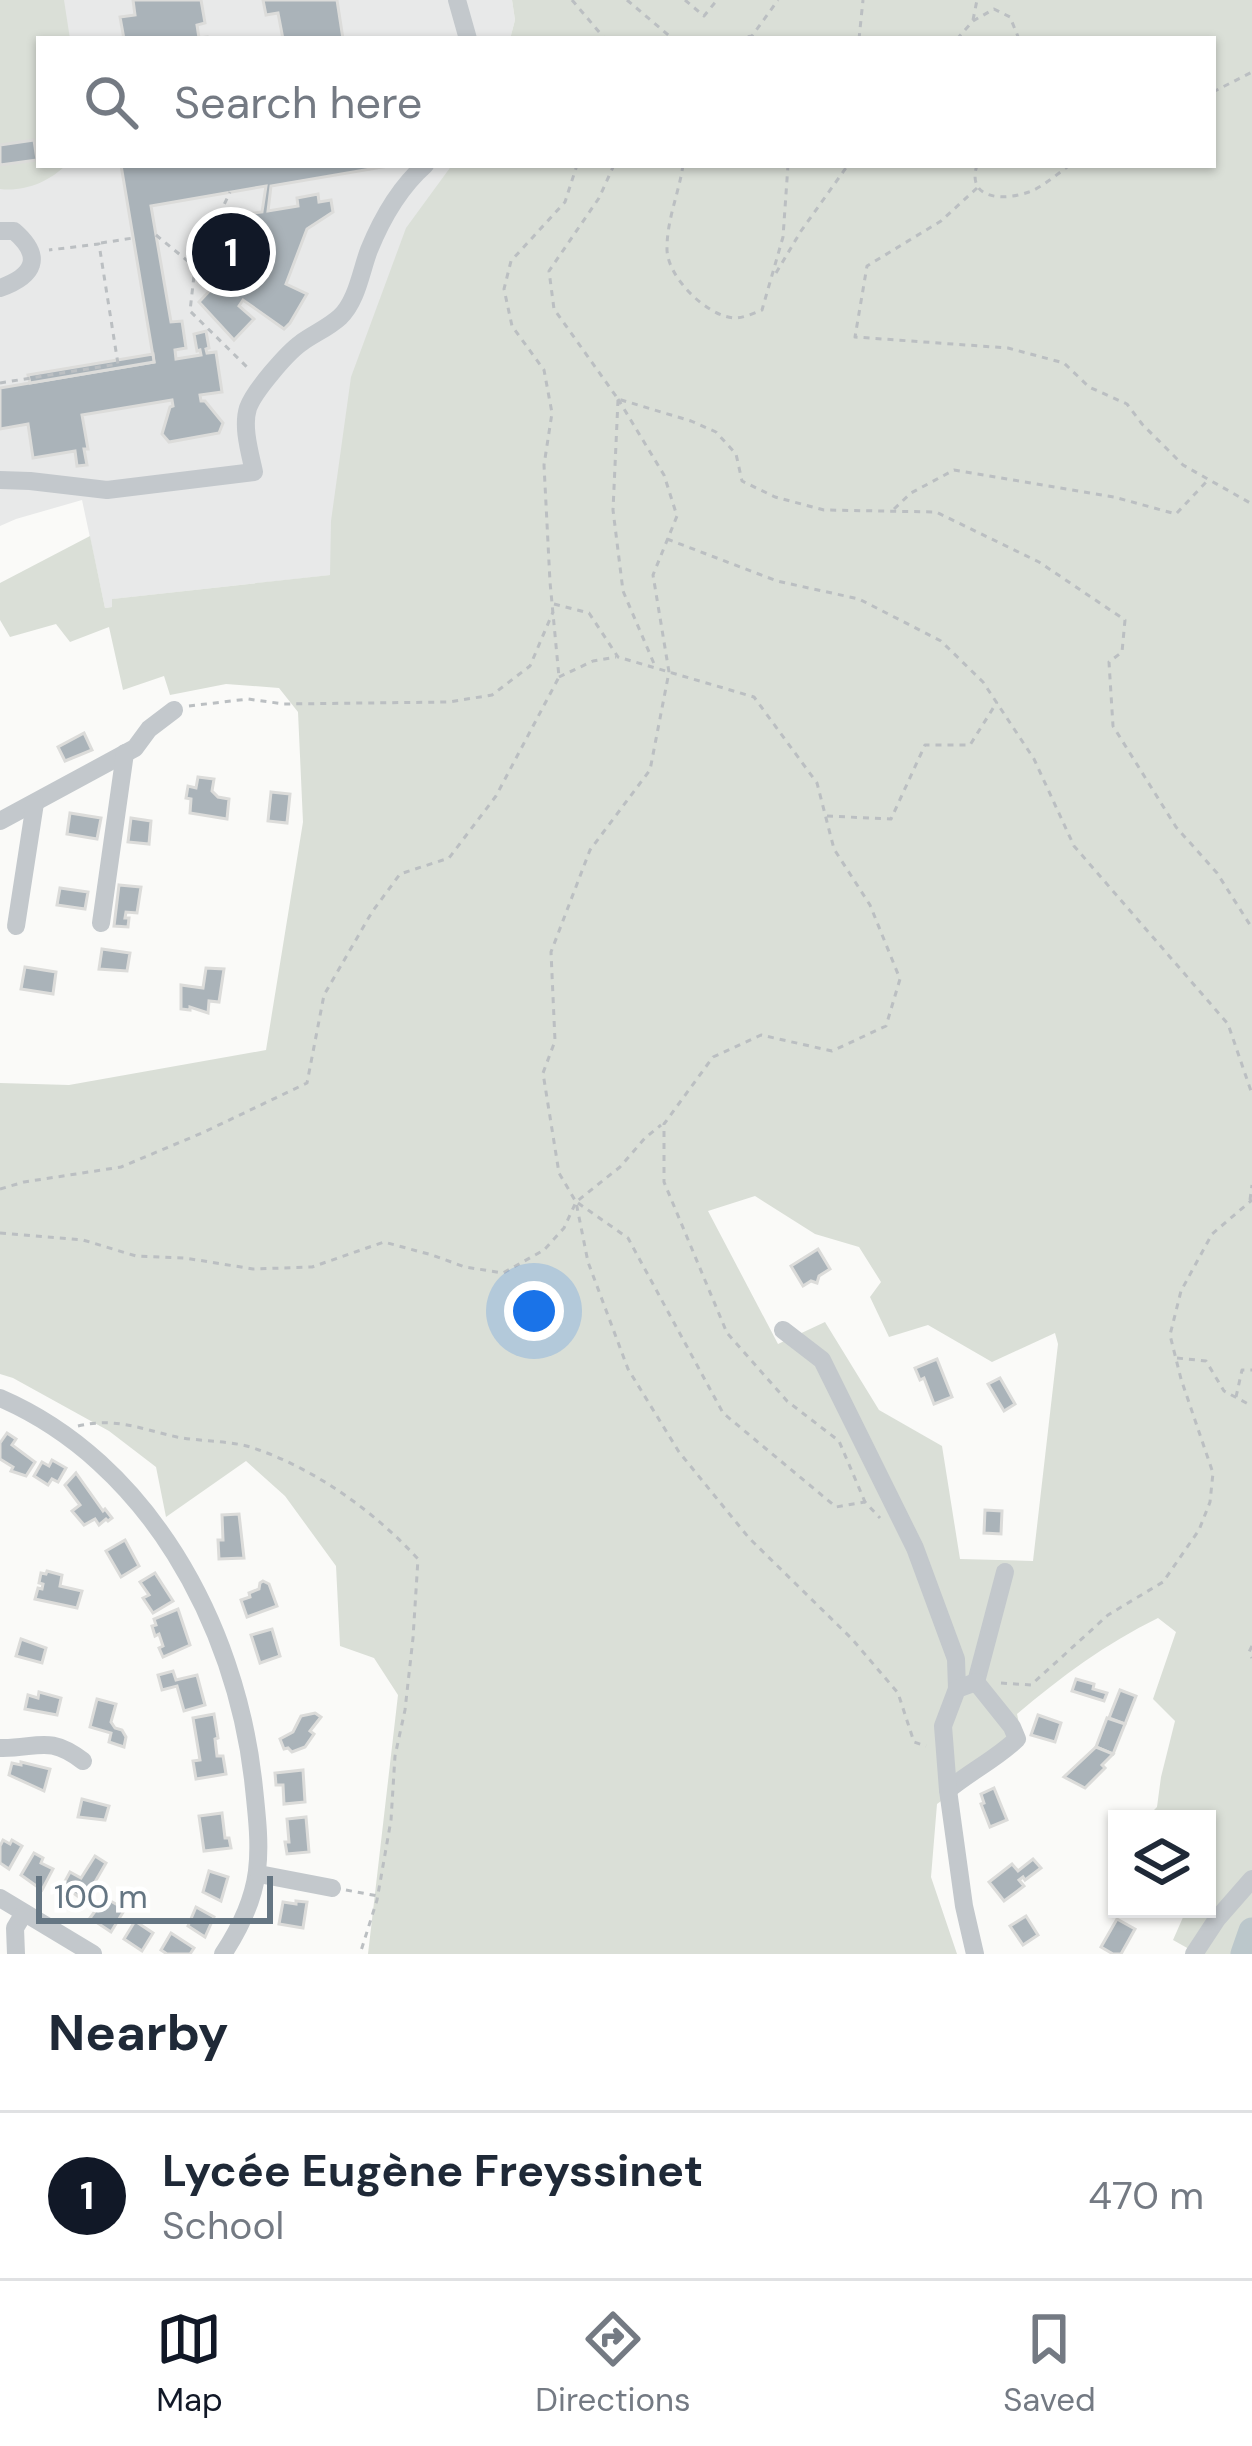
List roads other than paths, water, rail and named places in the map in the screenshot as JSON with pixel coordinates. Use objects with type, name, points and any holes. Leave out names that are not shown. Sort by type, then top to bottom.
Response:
[{"type":"street","points":[[457,0],[467,36]]},
{"type":"street","points":[[0,480],[107,490],[254,472],[247,410],[297,345],[342,316],[385,214],[421,168]]},
{"type":"street","points":[[0,231],[14,231],[29,245],[32,263],[21,280],[0,288]]},
{"type":"street","points":[[0,821],[135,748],[149,728],[174,710]]},
{"type":"street","points":[[100,923],[125,753]]},
{"type":"street","points":[[16,926],[35,803]]},
{"type":"street","points":[[783,1330],[822,1360],[915,1548],[966,1685],[1012,1727],[1017,1739],[997,1759],[948,1790]]},
{"type":"street","points":[[0,1398],[40,1417],[114,1477],[180,1563],[226,1658],[251,1763],[259,1874],[252,1902],[223,1954]]},
{"type":"street","points":[[976,1954],[964,1906],[943,1726],[966,1685],[1005,1572]]},
{"type":"street","points":[[0,1748],[34,1744],[66,1748],[83,1761]]},
{"type":"street","points":[[259,1874],[332,1888]]},
{"type":"street","points":[[1194,1954],[1252,1880]]},
{"type":"street","points":[[0,1898],[93,1954]]},
{"type":"street","points":[[16,1954],[15,1928],[24,1913]]},
{"type":"waterway","points":[[1244,1954],[1252,1931]]},
{"type":"place","name":"Lycée Eugène Freyssinet","points":[[231,252]]}]
